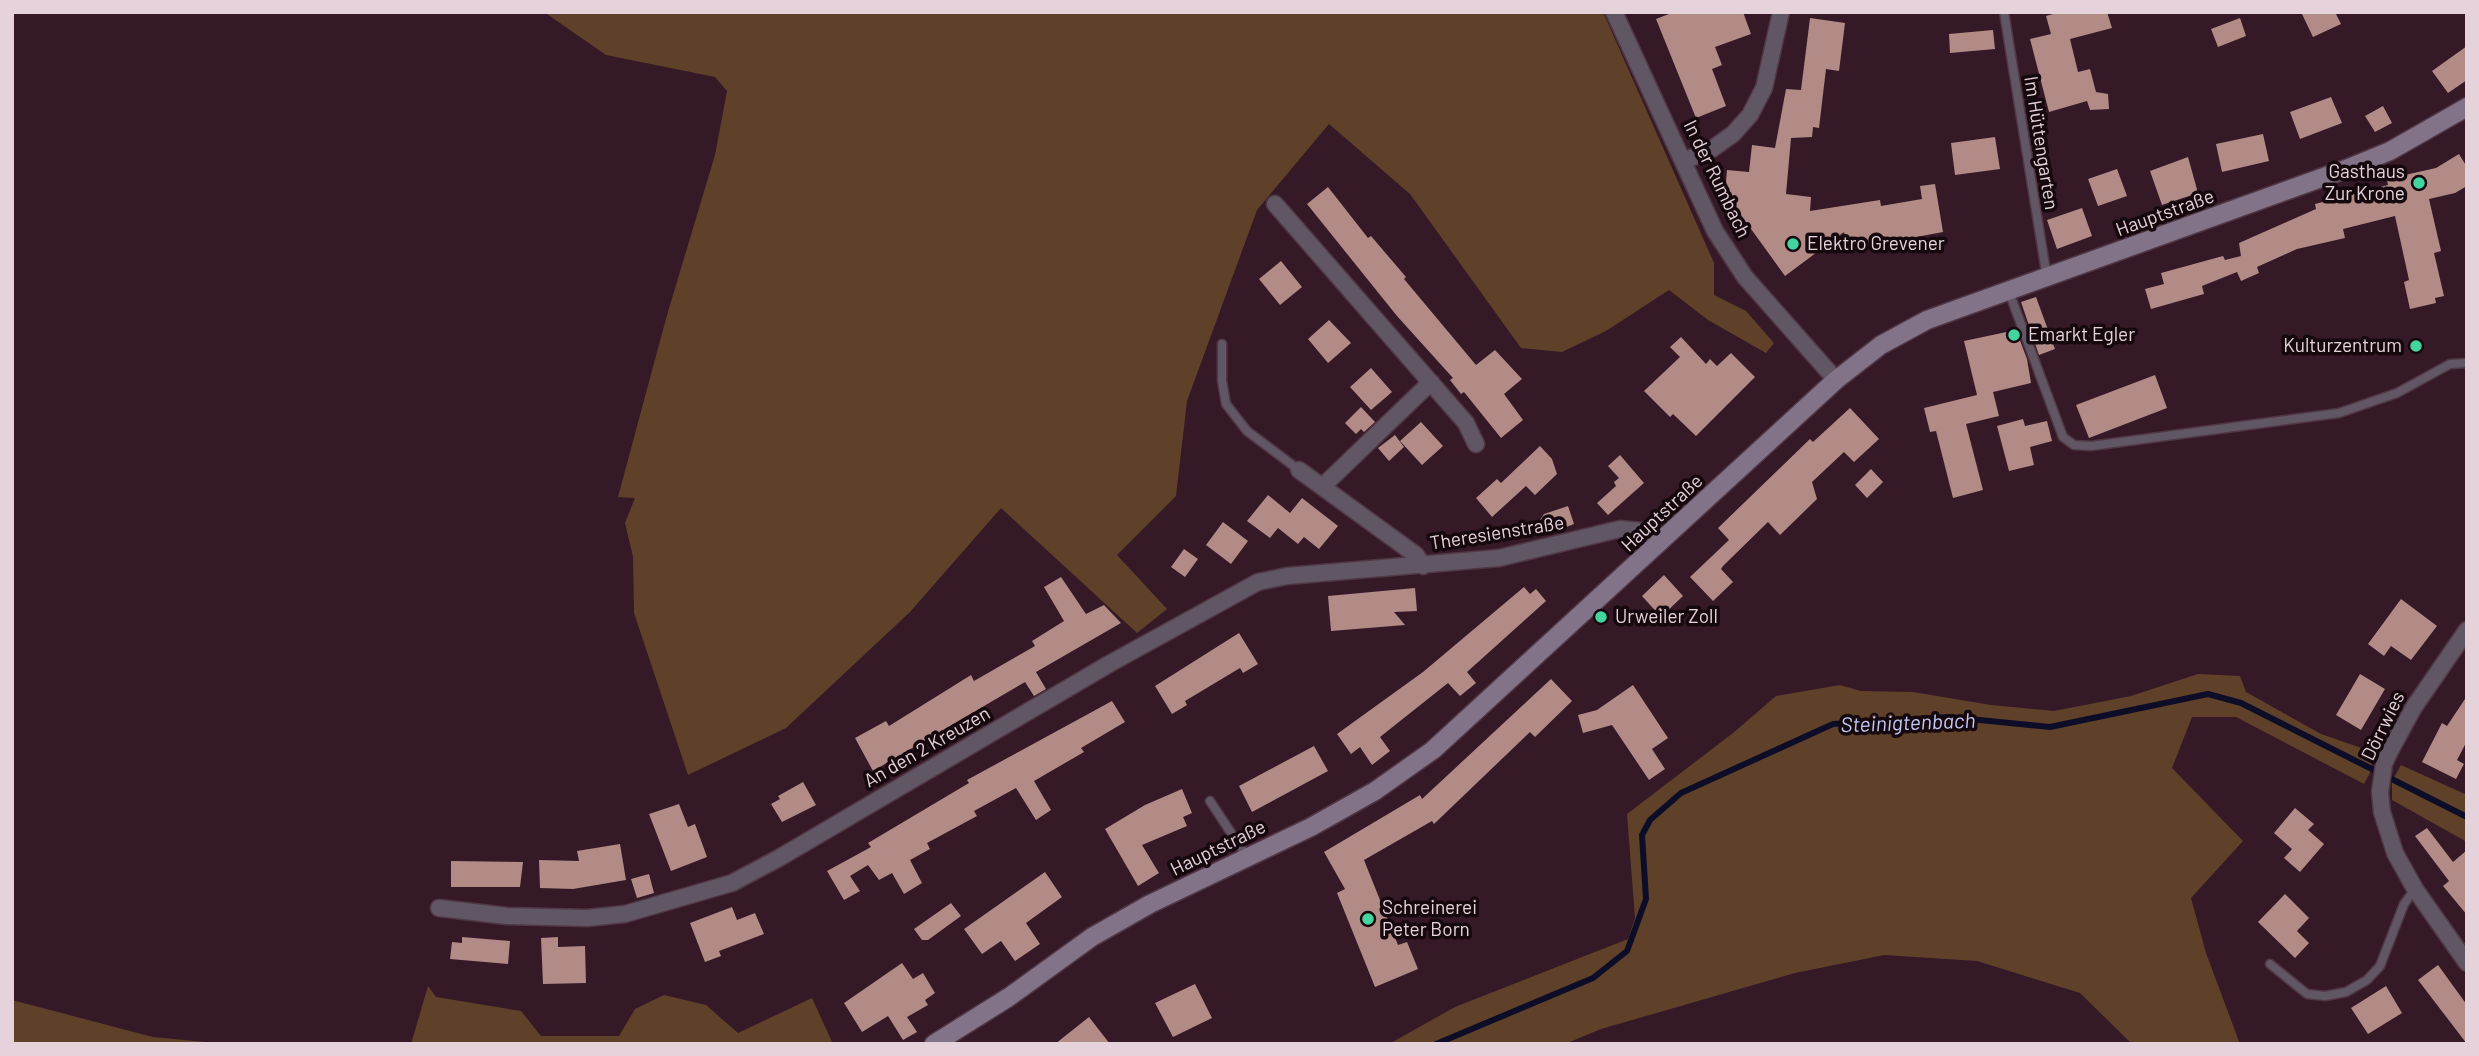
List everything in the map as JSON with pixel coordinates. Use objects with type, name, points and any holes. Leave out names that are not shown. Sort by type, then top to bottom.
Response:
[{"type":"main road","name":"Hauptstraße","points":[[934,1044],[1009,997],[1092,937],[1150,904],[1375,792],[1433,750],[1836,380],[1881,345],[1927,320],[2357,165],[2390,151],[2467,107]]},
{"type":"street","name":"In der Rumbach","points":[[1614,12],[1715,231],[1745,277],[1836,380]]},
{"type":"street","points":[[1684,161],[1712,149],[1733,134],[1750,115],[1763,88],[1781,12]]},
{"type":"street","points":[[1275,204],[1466,423],[1476,444]]},
{"type":"street","points":[[1323,486],[1431,382]]},
{"type":"street","name":"Theresienstraße","points":[[1299,470],[1416,555],[1423,566],[1499,558],[1620,529],[1641,531],[1660,543]]},
{"type":"street","name":"An den 2 Kreuzen","points":[[439,908],[507,916],[587,919],[625,914],[732,883],[1109,664],[1258,582],[1287,576],[1423,566]]},
{"type":"street","name":"Dörrwies","points":[[2467,630],[2414,707],[2384,764],[2381,782],[2382,812],[2395,853],[2415,889],[2467,963]]},
{"type":"lane","name":"Im Hüttengarten","points":[[2004,12],[2047,278]]},
{"type":"lane","points":[[2009,292],[2063,437],[2074,445],[2091,446],[2339,413],[2398,393],[2450,364],[2467,363]]},
{"type":"lane","points":[[1222,344],[1226,404],[1247,431],[1299,470]]},
{"type":"lane","points":[[1210,801],[1247,857]]},
{"type":"lane","points":[[2270,964],[2307,994],[2325,996],[2346,992],[2367,980],[2380,966],[2393,939],[2404,904],[2415,889]]},
{"type":"shaded area","points":[[544,12],[1603,12],[1714,263],[1714,295],[1746,311],[1774,343],[1766,353],[1708,320],[1669,290],[1606,331],[1562,352],[1521,348],[1410,194],[1329,124],[1257,210],[1187,401],[1176,496],[1117,555],[1167,609],[1137,633],[1001,508],[910,612],[786,728],[688,775],[634,613],[633,557],[625,523],[635,498],[618,497],[667,315],[715,155],[727,91],[715,77],[606,55]]},
{"type":"shaded area","points":[[2198,674],[2240,676],[2246,692],[2321,734],[2373,752],[2371,771],[2364,784],[2236,717],[2192,717],[2172,768],[2243,841],[2191,898],[2206,953],[2240,1044],[2132,1044],[2080,993],[1977,961],[1884,955],[1795,973],[1601,1029],[1565,1044],[1389,1044],[1455,1007],[1628,939],[1635,918],[1627,814],[1733,733],[1776,696],[1840,685],[1861,691],[1913,692],[1991,705],[2054,711],[2131,696]]},
{"type":"shaded area","points":[[2401,765],[2467,795],[2467,842],[2392,800],[2392,781]]},
{"type":"shaded area","points":[[428,986],[436,997],[521,1011],[541,1036],[619,1036],[635,1009],[664,995],[706,1005],[738,1033],[812,998],[833,1044],[411,1044]]},
{"type":"shaded area","points":[[12,1000],[153,1037],[226,1044],[12,1044]]},
{"type":"building","points":[[1674,12],[1743,12],[1751,34],[1715,47],[1722,65],[1712,69],[1726,106],[1696,118],[1656,19]]},
{"type":"building","points":[[2060,12],[2107,12],[2112,28],[2070,39],[2078,72],[2090,69],[2096,92],[2108,94],[2109,109],[2090,110],[2087,101],[2049,112],[2030,39],[2051,34],[2046,16]]},
{"type":"building","points":[[2301,12],[2335,12],[2341,24],[2313,37]]},
{"type":"building","points":[[1810,18],[1845,23],[1839,71],[1826,69],[1819,128],[1813,127],[1812,137],[1791,138],[1786,194],[1811,197],[1810,211],[1880,200],[1881,206],[1922,199],[1920,186],[1935,184],[1943,232],[1847,250],[1844,232],[1785,276],[1725,193],[1727,170],[1749,172],[1752,145],[1775,148],[1786,89],[1801,90]]},
{"type":"building","points":[[2240,18],[2246,36],[2218,47],[2211,29]]},
{"type":"building","points":[[1993,30],[1995,49],[1950,53],[1949,34]]},
{"type":"building","points":[[2467,46],[2467,80],[2448,93],[2432,71]]},
{"type":"building","points":[[2331,97],[2342,123],[2300,139],[2290,112]]},
{"type":"building","points":[[2383,106],[2392,123],[2375,132],[2365,116]]},
{"type":"building","points":[[2263,134],[2269,161],[2222,172],[2216,144]]},
{"type":"building","points":[[1995,137],[2000,169],[1955,175],[1951,143]]},
{"type":"building","points":[[2459,154],[2467,167],[2467,186],[2455,193],[2429,199],[2441,251],[2434,253],[2444,296],[2435,298],[2436,303],[2410,309],[2404,282],[2409,280],[2395,216],[2343,229],[2345,238],[2297,249],[2257,267],[2259,273],[2241,281],[2237,272],[2202,286],[2204,294],[2151,309],[2145,289],[2164,284],[2161,273],[2223,256],[2225,260],[2241,256],[2239,243],[2316,209],[2315,204],[2388,185],[2387,179],[2436,168]]},
{"type":"building","points":[[2188,157],[2198,193],[2162,205],[2150,171]]},
{"type":"building","points":[[2117,169],[2127,196],[2098,206],[2088,179]]},
{"type":"building","points":[[1328,187],[1368,238],[1371,236],[1406,277],[1404,279],[1476,365],[1495,350],[1522,379],[1504,394],[1523,420],[1501,438],[1464,392],[1461,394],[1450,380],[1453,378],[1397,316],[1307,204]]},
{"type":"building","points":[[2082,208],[2092,236],[2057,249],[2047,220]]},
{"type":"building","points":[[1281,261],[1302,287],[1280,305],[1259,279]]},
{"type":"building","points":[[2036,297],[2055,349],[2039,355],[2021,302]]},
{"type":"building","points":[[1329,320],[1351,343],[1328,363],[1308,339]]},
{"type":"building","points":[[2016,330],[2027,359],[2031,383],[1993,392],[1999,416],[1966,424],[1983,490],[1953,498],[1936,431],[1930,432],[1924,408],[1977,395],[1964,341]]},
{"type":"building","points":[[1681,337],[1706,364],[1710,359],[1717,366],[1731,353],[1755,377],[1696,436],[1673,414],[1670,417],[1644,391],[1680,357],[1670,347]]},
{"type":"building","points":[[1371,368],[1392,392],[1371,410],[1350,387]]},
{"type":"building","points":[[2155,375],[2167,408],[2089,438],[2076,405]]},
{"type":"building","points":[[1361,407],[1375,422],[1364,432],[1361,429],[1356,434],[1345,423]]},
{"type":"building","points":[[1850,408],[1879,439],[1854,462],[1844,452],[1812,482],[1817,499],[1780,535],[1768,522],[1723,566],[1721,569],[1733,582],[1713,601],[1690,577],[1729,540],[1718,528],[1810,439],[1813,442]]},
{"type":"building","points":[[2023,419],[2025,426],[2047,421],[2052,441],[2030,447],[2034,465],[2009,471],[1997,426]]},
{"type":"building","points":[[1421,422],[1443,446],[1422,465],[1400,441]]},
{"type":"building","points":[[1395,435],[1404,447],[1389,461],[1378,448]]},
{"type":"building","points":[[1540,446],[1552,459],[1557,474],[1535,495],[1526,486],[1492,517],[1476,498],[1497,479],[1501,483]]},
{"type":"building","points":[[1620,455],[1644,483],[1608,515],[1597,503],[1616,486],[1614,482],[1619,478],[1608,466]]},
{"type":"building","points":[[1871,469],[1883,482],[1867,498],[1855,485]]},
{"type":"building","points":[[1268,495],[1290,513],[1302,498],[1338,526],[1319,549],[1304,537],[1298,544],[1278,528],[1270,538],[1247,521]]},
{"type":"building","points":[[1568,506],[1574,524],[1546,535],[1536,526],[1544,514]]},
{"type":"building","points":[[1223,522],[1248,541],[1231,564],[1206,545]]},
{"type":"building","points":[[1184,549],[1198,559],[1185,577],[1171,567]]},
{"type":"building","points":[[1664,575],[1683,596],[1661,617],[1642,596]]},
{"type":"building","points":[[1061,577],[1086,614],[1104,605],[1121,623],[1036,672],[1046,689],[1034,696],[1025,682],[873,771],[855,738],[886,721],[889,726],[971,675],[974,681],[1035,646],[1032,641],[1064,621],[1044,587]]},
{"type":"building","points":[[1524,587],[1530,594],[1536,589],[1546,601],[1467,672],[1476,683],[1460,696],[1448,683],[1380,737],[1390,751],[1372,765],[1360,747],[1351,754],[1337,734],[1423,672]]},
{"type":"building","points":[[1415,588],[1417,611],[1394,612],[1405,625],[1331,631],[1328,596]]},
{"type":"building","points":[[2401,599],[2437,626],[2411,660],[2391,646],[2384,656],[2368,644]]},
{"type":"building","points":[[1239,633],[1258,664],[1243,673],[1240,668],[1185,701],[1187,705],[1172,714],[1155,686]]},
{"type":"building","points":[[2360,674],[2385,689],[2361,730],[2336,715]]},
{"type":"building","points":[[1551,679],[1572,701],[1535,737],[1530,732],[1434,824],[1432,821],[1364,860],[1398,945],[1407,942],[1418,969],[1375,987],[1337,893],[1345,889],[1324,852],[1420,795],[1422,799]]},
{"type":"building","points":[[1633,685],[1668,738],[1652,749],[1665,769],[1649,780],[1612,725],[1583,733],[1578,715],[1597,710]]},
{"type":"building","points":[[2467,696],[2467,741],[2457,760],[2464,764],[2456,779],[2422,762],[2442,723],[2447,726]]},
{"type":"building","points":[[1112,701],[1125,722],[1081,748],[1084,752],[1034,781],[1051,810],[1036,820],[1016,788],[974,811],[977,816],[927,843],[930,849],[910,860],[922,883],[904,894],[892,873],[879,880],[868,865],[850,876],[860,891],[844,900],[827,871],[871,847],[868,843],[969,783],[967,780]]},
{"type":"building","points":[[1314,746],[1328,771],[1252,812],[1239,786]]},
{"type":"building","points":[[803,782],[816,805],[782,822],[771,804],[780,799],[778,796]]},
{"type":"building","points":[[1182,789],[1192,813],[1183,817],[1187,826],[1142,845],[1159,873],[1138,886],[1105,829],[1145,805]]},
{"type":"building","points":[[679,804],[688,827],[695,824],[707,857],[671,871],[649,814]]},
{"type":"building","points":[[2295,808],[2314,824],[2308,830],[2324,844],[2300,872],[2284,858],[2292,849],[2274,833]]},
{"type":"building","points":[[2427,828],[2453,862],[2467,850],[2467,915],[2443,886],[2449,881],[2415,836]]},
{"type":"building","points":[[620,844],[626,880],[573,889],[540,888],[539,860],[579,861],[577,851]]},
{"type":"building","points":[[451,861],[523,862],[520,887],[451,887]]},
{"type":"building","points":[[1045,872],[1062,897],[1026,923],[1040,944],[1015,961],[1001,941],[982,954],[964,929]]},
{"type":"building","points":[[649,874],[654,893],[637,898],[631,879]]},
{"type":"building","points":[[2285,894],[2309,918],[2297,931],[2309,943],[2295,958],[2258,922]]},
{"type":"building","points":[[951,903],[961,916],[928,940],[922,940],[914,929]]},
{"type":"building","points":[[732,907],[737,920],[755,913],[764,934],[719,951],[721,956],[705,962],[690,923]]},
{"type":"building","points":[[462,937],[510,941],[508,964],[450,959],[452,942],[462,943]]},
{"type":"building","points":[[558,937],[558,947],[585,946],[586,983],[543,984],[541,938]]},
{"type":"building","points":[[902,963],[913,979],[923,973],[935,993],[925,1000],[928,1005],[907,1017],[917,1032],[903,1040],[888,1016],[862,1032],[844,1003]]},
{"type":"building","points":[[2438,965],[2467,1005],[2467,1044],[2418,980]]},
{"type":"building","points":[[1195,984],[1212,1018],[1173,1037],[1155,1003]]},
{"type":"building","points":[[2386,986],[2402,1013],[2368,1034],[2351,1008]]},
{"type":"building","points":[[1089,1017],[1110,1044],[1055,1044]]},
{"type":"waterway","name":"Steinigtenbach","points":[[1436,1044],[1593,978],[1627,951],[1646,899],[1642,835],[1650,820],[1681,793],[1833,724],[1949,717],[2050,727],[2208,694],[2241,703],[2467,817]]},
{"type":"place","name":"Gasthaus Zur Krone","points":[[2419,183]]},
{"type":"place","name":"Elektro Grevener","points":[[1793,244]]},
{"type":"place","name":"Emarkt Egler","points":[[2014,335]]},
{"type":"place","name":"Kulturzentrum","points":[[2416,346]]},
{"type":"place","name":"Urweiler Zoll","points":[[1601,617]]},
{"type":"place","name":"Schreinerei Peter Born","points":[[1368,919]]}]
